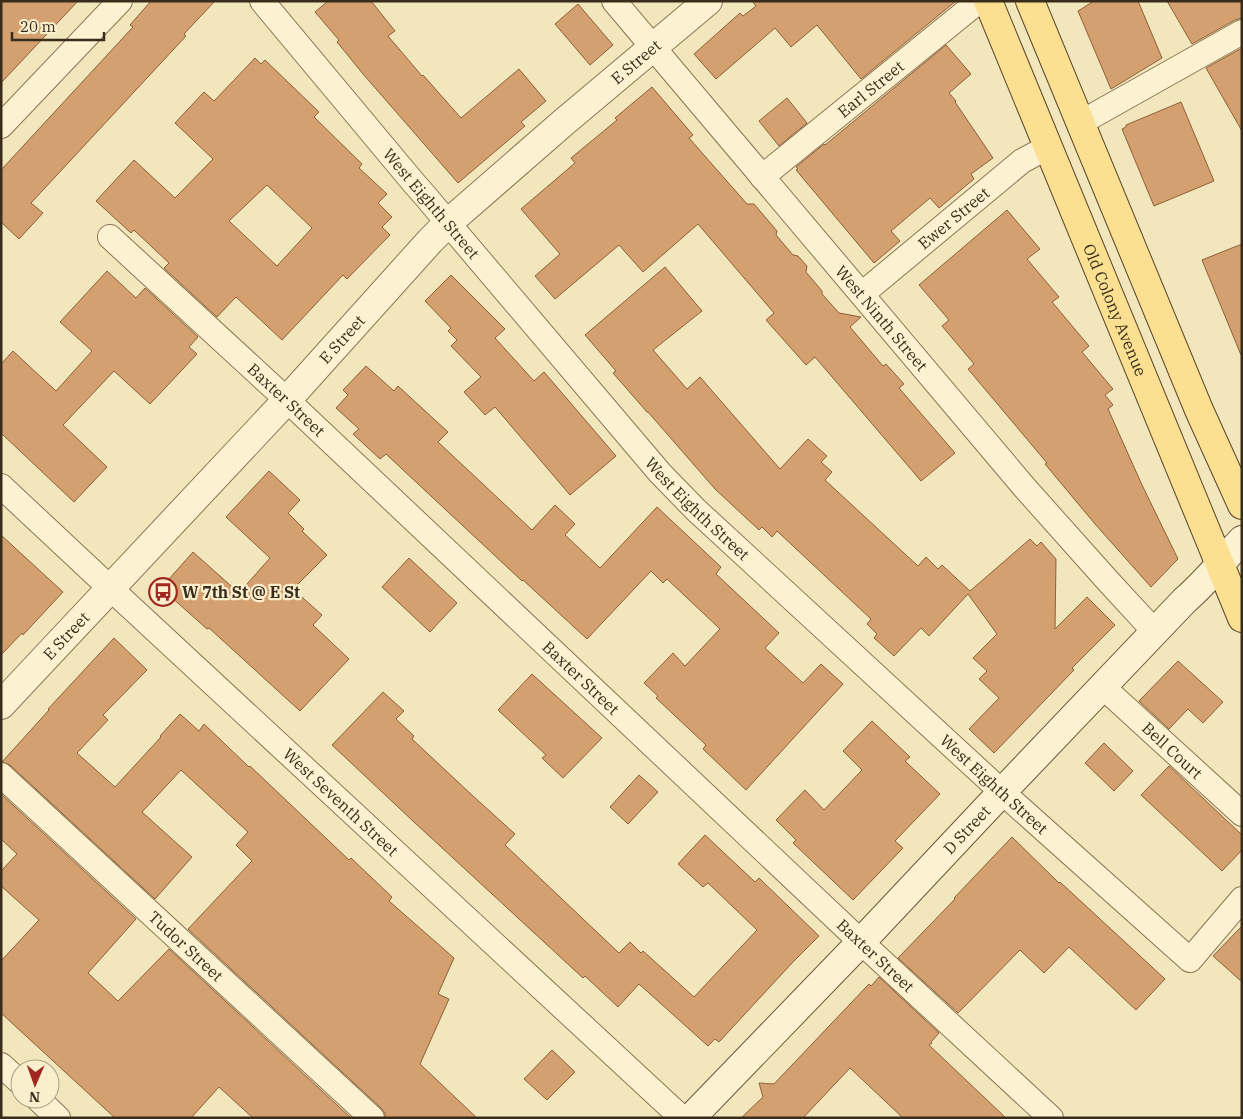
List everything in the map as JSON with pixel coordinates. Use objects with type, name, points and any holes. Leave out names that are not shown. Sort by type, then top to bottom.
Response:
[{"type":"main road","name":"Old Colony Avenue","points":[[988,1],[1242,618]]},
{"type":"main road","points":[[1030,1],[1198,410],[1242,505]]},
{"type":"street","points":[[1,126],[120,1]]},
{"type":"street","name":"West Eighth Street","points":[[262,1],[448,224],[660,473],[696,510],[1002,792],[1190,960],[1242,899]]},
{"type":"street","name":"West Ninth Street","points":[[614,1],[1025,488],[1155,632]]},
{"type":"street","name":"E Street","points":[[1,704],[286,400],[430,241],[564,122],[708,1]]},
{"type":"street","name":"Earl Street","points":[[762,176],[980,1]]},
{"type":"street","points":[[1080,122],[1242,32]]},
{"type":"street","name":"Ewer Street","points":[[862,294],[1022,162],[1048,147]]},
{"type":"street","name":"Baxter Street","points":[[110,237],[1051,1118]]},
{"type":"street","name":"West Seventh Street","points":[[1,486],[682,1118]]},
{"type":"street","name":"D Street","points":[[691,1118],[861,942],[1242,540]]},
{"type":"street","name":"Bell Court","points":[[1103,687],[1242,814]]},
{"type":"street","name":"Tudor Street","points":[[1,776],[372,1118]]},
{"type":"street","points":[[49,1109],[58,1118]]},
{"type":"building","points":[[1,1],[78,1],[1,83]]},
{"type":"building","points":[[151,1],[215,1],[184,34],[186,36],[31,203],[43,213],[19,239],[1,222],[1,170],[133,27],[130,25]]},
{"type":"building","points":[[328,1],[371,1],[395,31],[388,36],[461,118],[519,69],[546,101],[521,122],[525,126],[458,183],[363,74],[337,42],[339,40],[315,12]]},
{"type":"building","points":[[752,1],[956,1],[861,79],[817,25],[791,47],[775,28],[716,79],[694,54],[740,13],[743,16],[756,6]]},
{"type":"building","points":[[1094,1],[1138,1],[1162,58],[1111,89],[1078,11]]},
{"type":"building","points":[[1167,1],[1242,1],[1242,18],[1192,44]]},
{"type":"building","points":[[578,4],[613,45],[590,65],[555,24]]},
{"type":"building","points":[[946,45],[971,74],[949,93],[993,158],[971,174],[974,179],[939,208],[930,198],[891,231],[900,241],[874,263],[796,170],[798,169],[796,167]]},
{"type":"building","points":[[1242,48],[1242,131],[1206,68]]},
{"type":"building","points":[[255,58],[261,64],[265,60],[319,112],[314,117],[362,164],[359,168],[387,194],[378,203],[392,217],[382,227],[390,235],[347,279],[343,275],[282,340],[236,297],[217,317],[164,268],[169,263],[134,230],[131,233],[96,201],[134,160],[175,198],[213,159],[175,123],[204,92],[214,101]],"holes":[[[267,185],[312,228],[277,266],[229,221]]]},
{"type":"building","points":[[652,87],[693,135],[689,138],[747,204],[754,204],[777,231],[776,235],[793,255],[798,256],[807,266],[806,272],[839,313],[861,317],[850,327],[883,366],[886,364],[904,384],[899,388],[955,453],[921,481],[815,357],[806,365],[766,320],[774,313],[698,224],[643,272],[619,245],[555,299],[535,276],[560,254],[521,209],[575,163],[571,158],[617,120],[615,118]]},
{"type":"building","points":[[787,98],[807,123],[779,146],[759,121]]},
{"type":"building","points":[[1181,102],[1214,181],[1154,206],[1122,129],[1126,125]]},
{"type":"building","points":[[1007,210],[1040,249],[1027,259],[1059,297],[1052,302],[1089,346],[1082,352],[1113,389],[1105,395],[1113,405],[1108,409],[1178,559],[1151,587],[1095,524],[1045,464],[1047,463],[968,369],[974,364],[942,326],[949,320],[919,285]]},
{"type":"building","points":[[1242,244],[1242,355],[1241,355],[1202,260]]},
{"type":"building","points":[[665,267],[702,311],[653,350],[687,389],[700,377],[780,469],[808,439],[827,456],[821,462],[832,472],[825,480],[918,566],[926,557],[938,569],[942,565],[970,591],[1030,539],[1037,546],[1041,542],[1056,559],[1055,629],[1087,597],[1115,625],[1072,668],[1074,670],[994,753],[969,729],[999,698],[979,679],[987,671],[973,658],[997,634],[968,594],[929,636],[921,628],[894,656],[874,638],[877,634],[867,624],[871,619],[777,531],[772,537],[762,527],[759,530],[715,489],[613,373],[616,371],[585,335]]},
{"type":"building","points":[[107,271],[136,298],[145,288],[198,337],[189,347],[197,354],[150,404],[114,371],[63,425],[107,467],[74,502],[1,433],[1,364],[13,351],[56,391],[92,351],[60,322]]},
{"type":"building","points":[[451,275],[505,329],[495,338],[534,381],[544,372],[616,456],[570,495],[495,407],[485,415],[464,392],[481,377],[451,346],[457,340],[448,331],[451,328],[425,301]]},
{"type":"building","points":[[366,366],[394,391],[398,386],[448,432],[438,442],[532,530],[555,505],[575,524],[565,535],[600,568],[657,507],[721,567],[716,574],[779,633],[765,648],[803,683],[821,664],[843,684],[746,790],[703,749],[706,745],[656,698],[658,696],[644,683],[673,653],[685,666],[720,629],[667,579],[663,583],[651,571],[587,639],[386,454],[380,459],[353,434],[359,429],[336,408],[348,395],[343,390]]},
{"type":"building","points":[[269,471],[300,500],[288,513],[304,529],[302,531],[327,555],[293,589],[322,615],[313,625],[349,659],[300,711],[209,628],[207,629],[161,588],[193,552],[239,593],[270,558],[226,517]]},
{"type":"building","points":[[1,535],[63,592],[23,635],[22,633],[1,655]]},
{"type":"building","points":[[409,558],[457,603],[430,632],[382,587]]},
{"type":"building","points":[[114,638],[147,670],[103,715],[108,720],[77,753],[115,787],[180,714],[199,731],[204,724],[349,860],[351,858],[392,897],[389,901],[454,958],[438,994],[449,999],[420,1064],[477,1118],[385,1118],[385,1113],[381,1108],[188,929],[252,861],[236,845],[248,832],[181,770],[142,812],[192,857],[155,899],[10,765],[2,762]]},
{"type":"building","points":[[1178,661],[1223,702],[1203,723],[1188,709],[1169,729],[1139,701]]},
{"type":"building","points":[[532,674],[602,738],[563,778],[542,758],[546,755],[498,710]]},
{"type":"building","points":[[383,692],[404,711],[396,719],[414,736],[412,739],[515,834],[505,845],[619,953],[630,942],[641,953],[643,951],[694,997],[757,930],[708,883],[703,887],[678,864],[705,835],[755,882],[759,878],[819,936],[719,1042],[715,1039],[708,1046],[639,984],[618,1007],[585,976],[583,978],[332,745]]},
{"type":"building","points":[[872,721],[910,757],[905,761],[940,794],[895,841],[903,848],[853,900],[793,843],[796,840],[776,820],[805,790],[824,810],[862,770],[843,751]]},
{"type":"building","points":[[1104,743],[1133,771],[1114,791],[1085,763]]},
{"type":"building","points":[[1169,766],[1242,835],[1242,850],[1222,871],[1141,795]]},
{"type":"building","points":[[639,775],[658,792],[628,824],[610,807]]},
{"type":"building","points":[[1,794],[136,919],[88,973],[118,1001],[169,949],[351,1118],[253,1118],[219,1087],[191,1118],[115,1118],[60,1067],[60,1059],[51,1059],[1,1013],[1,961],[39,920],[1,886],[1,871],[17,854],[1,839]]},
{"type":"building","points":[[1012,837],[1059,883],[1165,979],[1136,1010],[1069,947],[1044,973],[1020,950],[958,1013],[898,958]]},
{"type":"building","points":[[1242,926],[1242,982],[1213,956]]},
{"type":"building","points":[[879,977],[939,1033],[929,1045],[1006,1118],[903,1118],[850,1068],[803,1118],[741,1118],[763,1097],[759,1083],[774,1084],[869,984],[871,986]]},
{"type":"building","points":[[552,1050],[575,1072],[547,1100],[524,1079]]},
{"type":"place","name":"W 7th St @ E St","points":[[163,592]]}]
